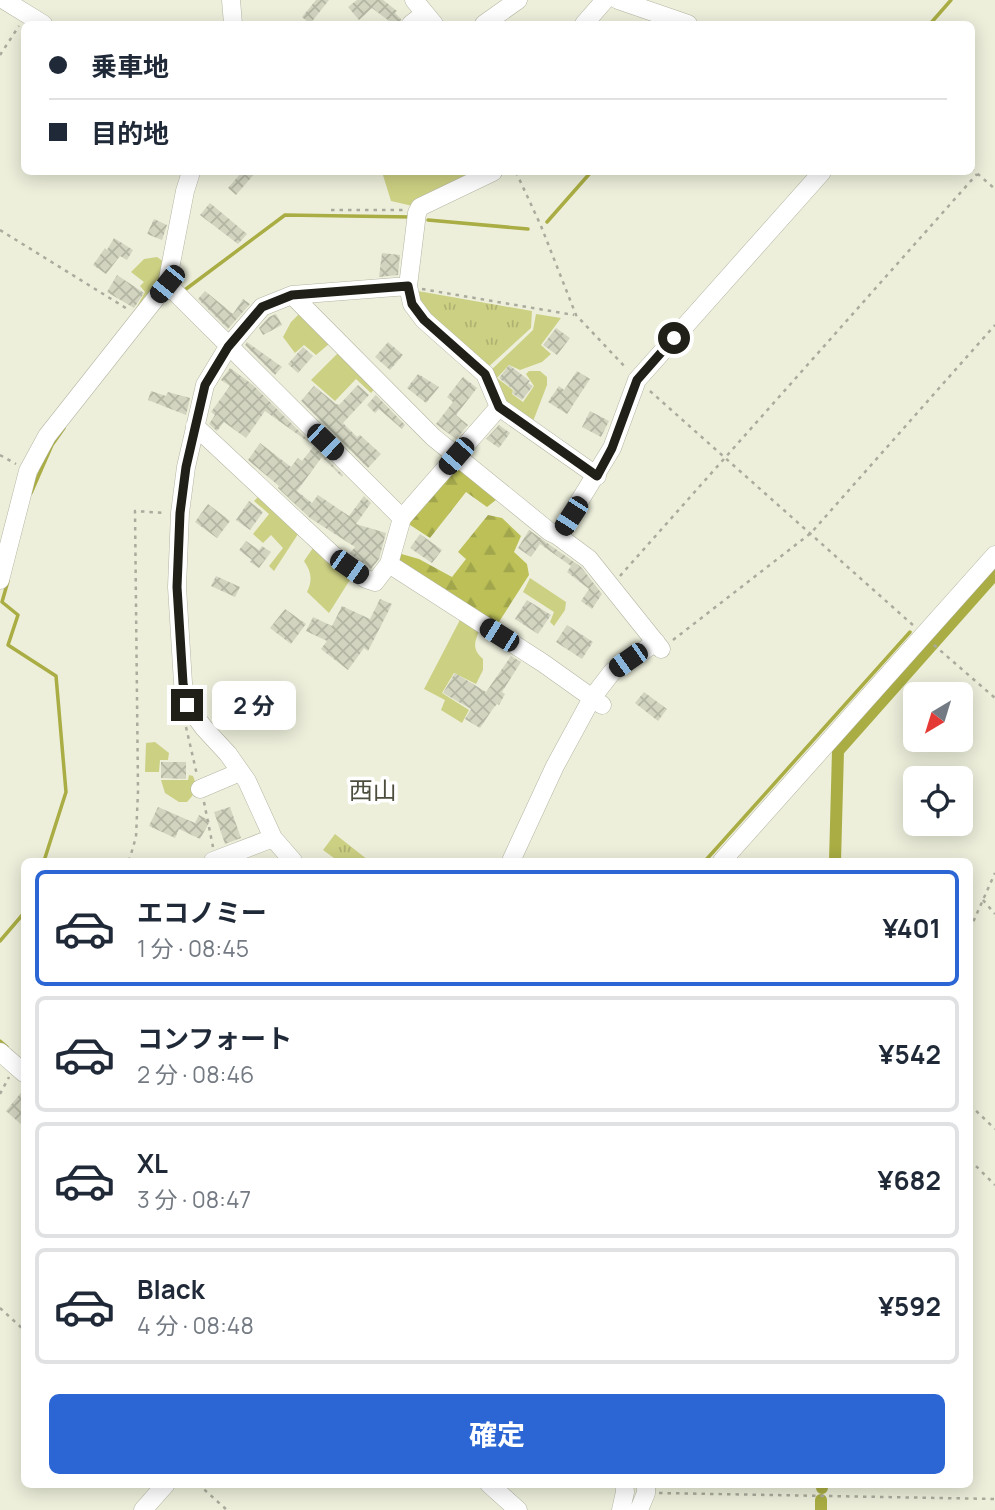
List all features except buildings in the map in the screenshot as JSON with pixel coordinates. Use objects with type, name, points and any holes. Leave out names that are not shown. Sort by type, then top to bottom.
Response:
[{"type":"street","points":[[4,0],[38,21]]},
{"type":"street","points":[[231,0],[233,21]]},
{"type":"street","points":[[488,21],[518,0]]},
{"type":"street","points":[[587,21],[608,0],[678,21]]},
{"type":"street","points":[[0,580],[28,471],[47,436],[167,284],[190,175]]},
{"type":"street","points":[[486,175],[429,201],[419,210],[408,286],[412,304],[424,320],[485,374],[499,407],[597,476]]},
{"type":"street","points":[[558,536],[612,448],[637,380],[819,175]]},
{"type":"street","points":[[167,284],[402,518]]},
{"type":"street","points":[[290,858],[273,838],[240,772],[187,705],[183,683],[177,587],[180,513],[186,467],[205,385],[228,347],[262,307],[292,295],[408,286]]},
{"type":"street","points":[[292,295],[433,437],[550,532],[589,559],[658,646],[612,672],[597,701],[573,730],[512,858]]},
{"type":"street","points":[[195,426],[344,563],[366,579],[375,582],[389,564],[402,518],[499,407]]},
{"type":"street","points":[[725,858],[930,641],[995,555]]},
{"type":"street","points":[[389,564],[597,701]]},
{"type":"street","points":[[200,789],[240,772]]},
{"type":"street","points":[[222,858],[273,838]]},
{"type":"street","points":[[0,1052],[21,1070]]},
{"type":"street","points":[[143,1510],[162,1488]]},
{"type":"street","points":[[493,1488],[518,1510]]},
{"type":"street","points":[[621,1510],[624,1488]]},
{"type":"street","points":[[639,1510],[646,1488]]},
{"type":"path","points":[[22,21],[26,14]]},
{"type":"path","points":[[0,55],[21,22]]},
{"type":"path","points":[[975,171],[995,189]]},
{"type":"path","points":[[611,586],[978,174]]},
{"type":"path","points":[[517,175],[576,315],[637,380],[995,698]]},
{"type":"path","points":[[331,210],[419,210]]},
{"type":"path","points":[[0,230],[141,317]]},
{"type":"path","points":[[408,286],[576,315]]},
{"type":"path","points":[[658,646],[811,533],[995,325]]},
{"type":"path","points":[[0,455],[28,471]]},
{"type":"path","points":[[129,858],[136,837],[138,791],[135,511],[180,513]]},
{"type":"path","points":[[973,922],[995,873]]},
{"type":"path","points":[[983,900],[995,914]]},
{"type":"path","points":[[973,1108],[995,1129]]},
{"type":"path","points":[[973,1163],[995,1185]]},
{"type":"path","points":[[0,1308],[21,1327]]},
{"type":"path","points":[[202,1488],[227,1510]]},
{"type":"path","points":[[646,1488],[995,1499]]},
{"type":"green space","points":[[383,175],[476,175],[417,207],[391,201]]},
{"type":"green space","points":[[157,257],[167,264],[164,283],[140,313],[135,310],[145,292],[140,286],[144,282],[131,272],[144,259]]},
{"type":"green space","points":[[412,290],[532,311],[531,328],[485,370],[426,318]]},
{"type":"green space","points":[[300,313],[329,344],[316,355],[304,345],[295,353],[283,337],[291,322]]},
{"type":"green space","points":[[536,314],[561,318],[541,345],[551,354],[542,362],[520,370],[509,365],[497,378],[523,402],[534,386],[526,374],[529,371],[540,371],[547,377],[547,385],[532,424],[503,406],[488,373],[533,330]]},
{"type":"green space","points":[[341,350],[376,387],[371,393],[356,379],[335,401],[311,380]]},
{"type":"green space","points":[[458,461],[501,496],[487,507],[466,492],[430,538],[407,523]]},
{"type":"green space","points":[[262,493],[300,531],[274,571],[269,566],[283,548],[271,535],[263,543],[253,534],[269,514],[254,501]]},
{"type":"green space","points":[[488,515],[502,518],[521,536],[514,552],[527,564],[529,575],[497,625],[394,564],[398,553],[419,559],[452,577],[466,559],[458,552]]},
{"type":"green space","points":[[315,545],[353,575],[329,613],[307,592],[310,576],[304,561]]},
{"type":"green space","points":[[530,578],[566,602],[565,610],[554,626],[550,622],[554,612],[523,592]]},
{"type":"green space","points":[[462,616],[480,628],[475,645],[483,659],[483,670],[476,684],[454,673],[442,693],[469,710],[462,723],[441,710],[445,700],[424,689]]},
{"type":"green space","points":[[155,742],[169,753],[168,760],[160,760],[159,772],[145,772],[146,743]]},
{"type":"green space","points":[[189,775],[193,776],[196,787],[187,802],[179,802],[165,793],[161,780],[188,780]]},
{"type":"green space","points":[[335,834],[365,858],[334,858],[323,850]]},
{"type":"waterway","points":[[933,21],[951,0]]},
{"type":"waterway","points":[[547,222],[588,175]]},
{"type":"waterway","points":[[182,292],[285,215],[411,217]]},
{"type":"waterway","points":[[428,220],[528,229]]},
{"type":"waterway","points":[[31,493],[52,445],[64,428]]},
{"type":"waterway","points":[[835,858],[838,751],[995,574]]},
{"type":"waterway","points":[[8,581],[2,602],[18,615],[8,645],[56,676],[66,792],[45,858]]},
{"type":"waterway","points":[[708,858],[910,632]]},
{"type":"waterway","points":[[0,941],[21,916]]},
{"type":"waterway","points":[[0,1041],[7,1047]]},
{"type":"waterway","points":[[821,1500],[821,1510]]},
{"type":"district","name":"西山","points":[[373,789]]},
{"type":"route","points":[[187,705],[183,683],[177,587],[180,513],[186,467],[205,385],[228,347],[262,307],[292,295],[408,286],[412,304],[424,320],[485,374],[499,407],[597,476],[612,448],[637,380],[674,338]]}]
